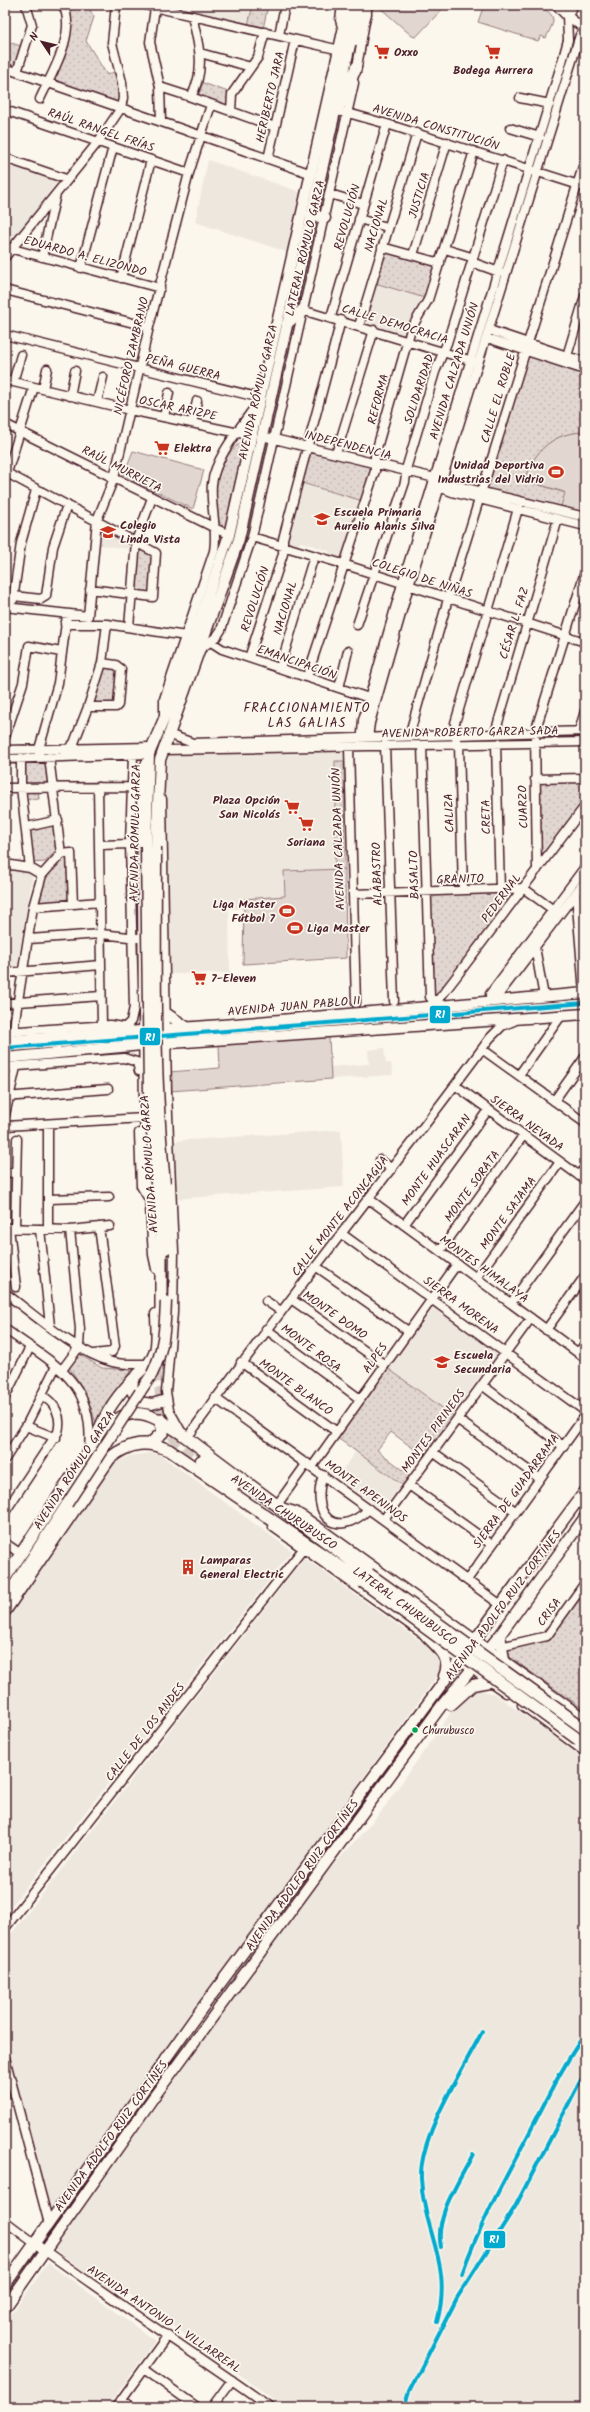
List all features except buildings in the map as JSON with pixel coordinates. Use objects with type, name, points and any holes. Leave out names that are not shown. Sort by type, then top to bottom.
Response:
[{"type":"highway","points":[[158,1205],[161,1228],[160,1348]]},
{"type":"highway","name":"AVENIDA CHURUBUSCO","points":[[5,1578],[89,1450],[109,1424],[117,1418],[130,1414],[149,1415],[160,1419],[278,1506],[366,1578],[582,1742]]},
{"type":"highway","points":[[5,1611],[110,1458],[129,1447],[151,1443],[163,1432],[160,1419]]},
{"type":"highway","name":"AVENIDA CHURUBUSCO","points":[[151,1443],[169,1450],[252,1505],[302,1544],[366,1578],[585,1729]]},
{"type":"highway","points":[[201,1461],[291,1526],[302,1544]]},
{"type":"main road","name":"AVENIDA RÓMULO GARZA","points":[[151,847],[157,778],[163,750],[237,546],[257,436],[261,398],[340,50],[348,5]]},
{"type":"main road","name":"AVENIDA RÓMULO GARZA","points":[[96,1440],[101,1424],[133,1379],[149,1364],[156,1348],[156,1269],[160,1183],[150,753],[196,633],[229,535],[257,436],[287,324],[359,5]]},
{"type":"main road","points":[[557,5],[567,14],[572,5]]},
{"type":"main road","points":[[347,58],[367,9]]},
{"type":"main road","points":[[335,111],[345,98],[356,67]]},
{"type":"main road","points":[[311,215],[324,218]]},
{"type":"main road","points":[[287,324],[302,310]]},
{"type":"main road","name":"AVENIDA JUAN PABLO II","points":[[5,1041],[130,1028],[188,1028],[491,998],[544,997],[584,993]]},
{"type":"main road","points":[[167,1014],[188,1028]]},
{"type":"main road","points":[[5,1058],[167,1043],[585,1014]]},
{"type":"main road","name":"AVENIDA RÓMULO GARZA","points":[[5,1599],[156,1365],[165,1334],[166,1301],[158,1205]]},
{"type":"main road","points":[[158,1205],[174,1252]]},
{"type":"main road","points":[[133,1379],[132,1391],[138,1402],[152,1404],[166,1400]]},
{"type":"main road","name":"AVENIDA ADOLFO RUIZ CORTÍNES","points":[[5,2286],[194,2019],[442,1682],[585,1491]]},
{"type":"main road","name":"AVENIDA ADOLFO RUIZ CORTÍNES","points":[[5,2308],[101,2170],[442,1705],[500,1635],[585,1518]]},
{"type":"main road","points":[[500,1635],[500,1648],[504,1660]]},
{"type":"main road","points":[[426,1636],[446,1657],[447,1670],[442,1682]]},
{"type":"main road","points":[[326,1864],[361,1827],[455,1700],[473,1685],[489,1682]]},
{"type":"street","points":[[17,72],[32,25],[26,5]]},
{"type":"street","points":[[40,98],[66,31],[67,19],[62,5]]},
{"type":"street","points":[[5,257],[8,248],[98,142],[121,108],[123,98],[122,82],[112,43],[116,5]]},
{"type":"street","points":[[145,5],[155,8],[171,8],[192,16],[340,50]]},
{"type":"street","points":[[279,35],[285,5]]},
{"type":"street","points":[[342,5],[340,20],[343,30]]},
{"type":"street","points":[[155,8],[150,47],[160,87],[161,122]]},
{"type":"street","name":"LATERAL RÓMULO GARZA","points":[[200,649],[211,642],[219,634],[223,626],[252,537],[302,310],[348,112],[367,9]]},
{"type":"street","points":[[567,14],[583,35]]},
{"type":"street","name":"AVENIDA CALZADA UNIÓN","points":[[534,170],[540,137],[566,50],[568,28],[567,14]]},
{"type":"street","points":[[191,98],[201,71],[200,53],[192,16]]},
{"type":"street","points":[[568,28],[583,35]]},
{"type":"street","points":[[230,111],[231,100],[235,88],[260,53],[265,32]]},
{"type":"street","name":"AVENIDA CALZADA UNIÓN","points":[[476,358],[488,334],[506,261],[534,170],[583,35]]},
{"type":"street","name":"HERIBERTO JARA","points":[[268,159],[296,40]]},
{"type":"street","points":[[200,53],[251,67]]},
{"type":"street","points":[[5,68],[312,174]]},
{"type":"street","points":[[160,87],[275,127]]},
{"type":"street","points":[[520,98],[550,104]]},
{"type":"street","name":"NICÉFORO ZAMBRANO","points":[[67,615],[88,616],[97,520],[114,478],[139,368],[188,173],[211,105]]},
{"type":"street","name":"RAÚL RANGEL FRÍAS","points":[[5,110],[188,173]]},
{"type":"street","name":"AVENIDA CONSTITUCIÓN","points":[[335,111],[348,112],[581,185]]},
{"type":"street","name":"REVOLUCIÓN","points":[[331,317],[387,124]]},
{"type":"street","points":[[510,128],[540,137]]},
{"type":"street","name":"NACIONAL","points":[[359,326],[387,227],[417,133]]},
{"type":"street","name":"JUSTICIA","points":[[413,255],[447,142]]},
{"type":"street","points":[[81,268],[113,147]]},
{"type":"street","points":[[382,247],[440,263],[474,151]]},
{"type":"street","points":[[5,158],[66,179]]},
{"type":"street","points":[[121,278],[151,160]]},
{"type":"street","name":"SOLIDARIDAD","points":[[357,625],[405,482],[406,471],[435,372],[473,261],[503,160]]},
{"type":"street","name":"CALLE EL ROBLE","points":[[409,736],[448,599],[526,347],[581,185],[585,160]]},
{"type":"street","points":[[42,257],[56,191]]},
{"type":"street","points":[[330,194],[363,204]]},
{"type":"street","points":[[359,219],[387,227]]},
{"type":"street","name":"EDUARDO A. ELIZONDO","points":[[8,248],[160,288]]},
{"type":"street","points":[[445,249],[471,257],[474,263],[499,272]]},
{"type":"street","name":"AVENIDA CALZADA UNIÓN","points":[[364,742],[377,700],[406,585],[436,482],[476,358],[499,272],[506,261]]},
{"type":"street","name":"REFORMA","points":[[343,564],[375,471],[375,455],[407,341],[415,321],[428,300],[440,263]]},
{"type":"street","points":[[5,290],[149,327]]},
{"type":"street","points":[[566,356],[585,296]]},
{"type":"street","name":"CALLE DEMOCRACIA","points":[[302,310],[331,317],[443,352],[476,358]]},
{"type":"street","name":"REVOLUCIÓN","points":[[249,658],[284,547],[283,539],[306,447],[341,320]]},
{"type":"street","points":[[336,454],[374,330]]},
{"type":"street","points":[[488,334],[585,370]]},
{"type":"street","name":"PEÑA GUERRA","points":[[5,335],[261,398]]},
{"type":"street","points":[[526,347],[585,362]]},
{"type":"street","points":[[9,381],[21,355]]},
{"type":"street","points":[[43,389],[47,369]]},
{"type":"street","points":[[70,396],[75,371]]},
{"type":"street","points":[[97,402],[103,377]]},
{"type":"street","name":"OSCAR ARIZPE","points":[[9,381],[130,410],[257,436]]},
{"type":"street","points":[[34,387],[6,475],[97,520],[156,553],[154,595],[151,597],[131,593],[90,590]]},
{"type":"street","points":[[164,417],[168,394]]},
{"type":"street","name":"AVENIDA RÓMULO GARZA","points":[[164,717],[164,699],[214,551],[216,536],[211,512],[214,472],[261,398]]},
{"type":"street","points":[[192,423],[197,401]]},
{"type":"street","name":"RAÚL MURRIETA","points":[[5,424],[214,529],[229,535]]},
{"type":"street","name":"INDEPENDENCIA","points":[[257,436],[406,471],[481,496],[519,506]]},
{"type":"street","points":[[36,490],[21,543],[13,596],[8,607],[67,615],[58,683],[39,753]]},
{"type":"street","points":[[129,627],[136,541],[152,498]]},
{"type":"street","points":[[13,596],[41,599],[45,597],[53,547],[67,505]]},
{"type":"street","points":[[519,506],[585,517]]},
{"type":"street","points":[[519,506],[585,526]]},
{"type":"street","points":[[454,736],[455,723],[519,506]]},
{"type":"street","name":"CÉSAR L. FAZ","points":[[494,734],[558,519]]},
{"type":"street","name":"COLEGIO DE NIÑAS","points":[[252,537],[343,564],[487,612],[585,642]]},
{"type":"street","name":"NACIONAL","points":[[280,668],[314,556]]},
{"type":"street","points":[[307,677],[343,564]]},
{"type":"street","name":"CUARZO","points":[[537,870],[535,732],[585,572]]},
{"type":"street","name":"AVENIDA CALZADA UNIÓN","points":[[364,742],[368,698],[406,585]]},
{"type":"street","points":[[65,624],[107,624],[186,636]]},
{"type":"street","points":[[64,754],[74,743],[88,707],[102,663],[107,624]]},
{"type":"street","name":"EMANCIPACIÓN","points":[[211,642],[220,648],[377,700]]},
{"type":"street","points":[[5,737],[23,683],[29,646],[61,652]]},
{"type":"street","points":[[338,688],[348,651]]},
{"type":"street","points":[[88,707],[118,706],[121,669],[116,665],[102,663]]},
{"type":"street","points":[[582,731],[585,711]]},
{"type":"street","name":"AVENIDA ROBERTO GARZA SADA","points":[[168,734],[193,743],[364,742],[409,736],[454,736],[582,731]]},
{"type":"street","name":"CALIZA","points":[[454,736],[458,745],[463,890]]},
{"type":"street","name":"AVENIDA ROBERTO GARZA SADA","points":[[163,750],[349,747],[364,742],[385,745],[458,745],[585,742]]},
{"type":"street","name":"CRETA","points":[[496,744],[500,890]]},
{"type":"street","name":"ALABASTRO","points":[[385,745],[389,893],[394,1001]]},
{"type":"street","name":"BASALTO","points":[[422,745],[430,997],[435,1002]]},
{"type":"street","name":"AVENIDA CALZADA UNIÓN","points":[[349,747],[356,1003]]},
{"type":"street","points":[[5,750],[64,754],[133,755],[150,753]]},
{"type":"street","points":[[5,758],[21,758],[39,753],[49,757],[64,754],[150,753]]},
{"type":"street","name":"AVENIDA RÓMULO GARZA","points":[[150,753],[143,769],[141,784],[142,1012],[130,1028],[142,1045],[143,1088],[141,1118],[158,1205]]},
{"type":"street","points":[[130,1028],[134,1007],[130,844],[133,755]]},
{"type":"street","points":[[49,757],[54,787],[61,854]]},
{"type":"street","points":[[21,758],[21,787],[27,827],[30,868]]},
{"type":"street","name":"AVENIDA RÓMULO GARZA","points":[[157,778],[162,787],[167,1014],[167,1092],[174,1252],[173,1313],[166,1378],[166,1400],[171,1416],[184,1436]]},
{"type":"street","points":[[535,779],[585,778]]},
{"type":"street","points":[[98,787],[102,1026]]},
{"type":"street","points":[[5,788],[131,787]]},
{"type":"street","name":"PEDERNAL","points":[[435,1002],[456,977],[585,806]]},
{"type":"street","points":[[27,827],[58,820]]},
{"type":"street","points":[[100,845],[130,844]]},
{"type":"street","points":[[73,904],[71,853],[61,854],[42,874],[33,907],[24,973],[18,1002],[9,1032],[102,1026],[130,1028]]},
{"type":"street","points":[[5,864],[30,868],[42,874]]},
{"type":"street","points":[[491,998],[534,947],[585,867]]},
{"type":"street","points":[[491,998],[556,912],[576,893],[585,880]]},
{"type":"street","points":[[523,888],[556,912]]},
{"type":"street","name":"GRANITO","points":[[353,894],[523,888]]},
{"type":"street","points":[[576,893],[584,993]]},
{"type":"street","points":[[33,907],[100,902]]},
{"type":"street","points":[[29,939],[101,934],[142,938]]},
{"type":"street","points":[[534,947],[544,997]]},
{"type":"street","points":[[142,961],[146,966],[152,966],[159,964],[166,958]]},
{"type":"street","points":[[5,973],[24,973],[101,965]]},
{"type":"street","points":[[5,1003],[102,996]]},
{"type":"street","points":[[130,1028],[142,1012]]},
{"type":"street","points":[[519,1075],[561,1016]]},
{"type":"street","name":"CALLE MONTE ACONCAGUA","points":[[184,1436],[215,1398],[266,1329],[317,1267],[482,1049],[499,1028],[520,1018]]},
{"type":"street","points":[[482,1049],[585,1123]]},
{"type":"street","points":[[554,1101],[585,1057]]},
{"type":"street","points":[[5,1067],[132,1058],[139,1064],[141,1118],[5,1126]]},
{"type":"street","points":[[5,1115],[7,1097],[16,1067]]},
{"type":"street","points":[[143,1088],[150,1083],[157,1082],[167,1092]]},
{"type":"street","name":"SIERRA NEVADA","points":[[455,1085],[582,1178]]},
{"type":"street","points":[[7,1097],[108,1089]]},
{"type":"street","name":"MONTE HUASCARAN","points":[[404,1225],[488,1110]]},
{"type":"street","points":[[48,1124],[49,1199],[44,1229],[45,1280],[50,1326]]},
{"type":"street","name":"MONTE SORATA","points":[[440,1251],[523,1136]]},
{"type":"street","points":[[16,1287],[10,1228],[16,1172],[17,1139]]},
{"type":"street","points":[[380,1160],[392,1169]]},
{"type":"street","name":"MONTE SAJAMA","points":[[476,1278],[560,1162]]},
{"type":"street","points":[[582,1178],[585,1167]]},
{"type":"street","points":[[5,1173],[16,1172]]},
{"type":"street","points":[[49,1199],[109,1197]]},
{"type":"street","name":"MONTES HIMALAYA","points":[[369,1199],[582,1356]]},
{"type":"street","points":[[511,1303],[585,1201]]},
{"type":"street","points":[[10,1228],[70,1230],[110,1226]]},
{"type":"street","points":[[93,1354],[112,1352],[116,1346],[99,1227]]},
{"type":"street","points":[[5,1459],[8,1448],[26,1426],[41,1396],[59,1368],[80,1347],[80,1329],[70,1230]]},
{"type":"street","name":"SIERRA MORENA","points":[[342,1234],[585,1411]]},
{"type":"street","name":"ALPES","points":[[278,1506],[337,1432],[457,1264]]},
{"type":"street","points":[[317,1267],[408,1332]]},
{"type":"street","points":[[546,1330],[585,1276]]},
{"type":"street","points":[[5,1293],[80,1347],[93,1354],[113,1362],[149,1364]]},
{"type":"street","name":"MONTE DOMO","points":[[291,1299],[385,1365]]},
{"type":"street","points":[[266,1301],[281,1311]]},
{"type":"street","name":"MONTES PIRINEOS","points":[[384,1519],[531,1318]]},
{"type":"street","points":[[5,1329],[59,1368],[79,1389],[87,1407],[90,1432],[89,1450]]},
{"type":"street","name":"MONTE ROSA","points":[[266,1329],[360,1399]]},
{"type":"street","points":[[582,1356],[585,1344]]},
{"type":"street","points":[[5,1398],[30,1347]]},
{"type":"street","name":"MONTE BLANCO","points":[[241,1362],[337,1432]]},
{"type":"street","points":[[482,1385],[563,1446]]},
{"type":"street","points":[[5,1512],[56,1438],[60,1418],[49,1399],[41,1396]]},
{"type":"street","name":"MONTE APENINOS","points":[[215,1398],[370,1508],[501,1605]]},
{"type":"street","name":"SIERRA DE GUADARRAMA","points":[[467,1580],[491,1544],[585,1416]]},
{"type":"street","points":[[457,1419],[539,1478]]},
{"type":"street","points":[[26,1426],[56,1438]]},
{"type":"street","points":[[433,1452],[516,1511]]},
{"type":"street","points":[[323,1475],[319,1490],[318,1502],[322,1512],[328,1519],[339,1524],[352,1522],[370,1508]]},
{"type":"street","points":[[409,1485],[491,1544]]},
{"type":"street","name":"LATERAL CHURUBUSCO","points":[[278,1506],[295,1511],[321,1528],[585,1718]]},
{"type":"street","points":[[321,1528],[328,1519]]},
{"type":"street","points":[[5,1543],[21,1554]]},
{"type":"street","name":"LATERAL CHURUBUSCO","points":[[302,1544],[585,1752]]},
{"type":"street","name":"CALLE DE LOS ANDES","points":[[5,1928],[302,1544]]},
{"type":"street","name":"CRISA","points":[[500,1648],[547,1636],[585,1583]]},
{"type":"street","points":[[426,1636],[441,1615]]},
{"type":"street","points":[[443,1649],[459,1628]]},
{"type":"street","points":[[5,2058],[49,2224]]},
{"type":"street","points":[[6,2223],[35,2244]]},
{"type":"street","name":"AVENIDA ANTONIO I. VILLARREAL","points":[[35,2244],[107,2296],[168,2335],[232,2380],[265,2406]]},
{"type":"street","points":[[116,2407],[168,2335]]},
{"type":"street","points":[[144,2369],[197,2407]]},
{"type":"street","points":[[212,2407],[232,2380]]},
{"type":"street","points":[[122,2400],[132,2407]]},
{"type":"shaded area","points":[[512,4],[535,6],[544,9],[550,14],[553,22],[546,38],[541,36],[538,41],[478,22],[484,5]]},
{"type":"shaded area","points":[[68,5],[87,5],[94,17],[86,41],[107,75],[116,71],[120,105],[53,80],[68,43],[70,33],[71,14]]},
{"type":"shaded area","points":[[176,5],[252,5],[248,24],[175,9]]},
{"type":"shaded area","points":[[253,5],[268,5],[263,29],[248,25]]},
{"type":"shaded area","points":[[377,5],[445,6],[416,37],[412,36]]},
{"type":"shaded area","points":[[5,41],[21,46],[15,66],[5,63]]},
{"type":"shaded area","points":[[203,83],[231,93],[226,112],[196,102]]},
{"type":"shaded area","points":[[208,160],[303,193],[290,253],[195,222]]},
{"type":"shaded area","points":[[5,162],[58,181],[9,243],[5,242]]},
{"type":"shaded area","points":[[385,249],[438,265],[428,299],[375,283]]},
{"type":"shaded area","points":[[375,283],[428,299],[426,305],[408,325],[405,336],[365,324]]},
{"type":"shaded area","points":[[528,355],[585,372],[585,432],[563,435],[546,445],[533,460],[524,480],[565,493],[561,506],[486,489]]},
{"type":"shaded area","name":"Unidad Deportiva Industrias del Vidrio","points":[[585,432],[585,512],[561,506],[564,492],[524,480],[533,460],[546,445],[563,435]]},
{"type":"shaded area","points":[[243,441],[247,442],[230,502],[232,508],[225,527],[220,522],[218,516],[216,502],[217,482],[229,454]]},
{"type":"shaded area","points":[[304,449],[374,466],[363,501],[295,481]]},
{"type":"shaded area","points":[[133,451],[204,470],[193,509],[123,476]]},
{"type":"shaded area","name":"Escuela Primaria Aurelio Alanis Silva","points":[[295,481],[363,501],[344,560],[330,556],[329,551],[301,542],[296,546],[286,541]]},
{"type":"shaded area","name":"Colegio Linda Vista","points":[[101,525],[130,538],[128,549],[98,545]]},
{"type":"shaded area","points":[[137,544],[155,553],[151,593],[133,591]]},
{"type":"shaded area","points":[[103,666],[119,667],[114,703],[89,704]]},
{"type":"shaded area","points":[[344,749],[344,761],[335,762],[335,870],[284,871],[285,909],[229,909],[230,973],[171,974],[165,781],[169,754]]},
{"type":"shaded area","points":[[46,759],[48,788],[38,789],[39,799],[24,800],[22,760]]},
{"type":"shaded area","points":[[335,761],[344,761],[345,869],[335,870]]},
{"type":"shaded area","points":[[585,781],[585,799],[540,858],[538,782]]},
{"type":"shaded area","points":[[55,823],[56,850],[45,862],[31,863],[28,828]]},
{"type":"shaded area","points":[[70,854],[71,901],[35,905],[43,876],[62,855]]},
{"type":"shaded area","points":[[5,867],[33,873],[17,967],[5,968]]},
{"type":"shaded area","name":"Liga Master","points":[[345,869],[346,958],[243,964],[244,899],[285,896],[284,871]]},
{"type":"shaded area","points":[[515,892],[435,998],[432,997],[429,894]]},
{"type":"shaded area","points":[[329,1037],[331,1079],[170,1091],[169,1072],[220,1068],[219,1045]]},
{"type":"shaded area","points":[[384,1048],[386,1063],[391,1063],[393,1075],[331,1079],[329,1067],[369,1064],[368,1050]]},
{"type":"shaded area","points":[[341,1130],[344,1187],[174,1199],[172,1141]]},
{"type":"shaded area","name":"Escuela Secundaria","points":[[434,1308],[496,1352],[496,1355],[452,1415],[388,1369]]},
{"type":"shaded area","points":[[79,1354],[102,1368],[131,1370],[96,1423],[85,1393],[68,1366]]},
{"type":"shaded area","points":[[386,1367],[455,1417],[425,1457],[391,1432],[377,1450],[411,1476],[404,1486],[336,1437]]},
{"type":"shaded area","points":[[356,1451],[401,1485],[384,1508],[380,1509],[337,1477]]},
{"type":"shaded area","points":[[150,1453],[159,1454],[292,1551],[5,1914],[5,1621],[114,1463],[130,1456]]},
{"type":"shaded area","points":[[304,1558],[433,1650],[441,1659],[443,1668],[48,2214],[5,2048],[5,1942]]},
{"type":"shaded area","points":[[585,1589],[585,1710],[511,1658],[504,1650],[545,1640]]},
{"type":"shaded area","points":[[476,1689],[495,1694],[585,1759],[585,2407],[284,2407],[120,2287],[114,2293],[53,2248],[320,1880],[381,1812],[457,1704]]},
{"type":"shaded area","points":[[48,2263],[155,2341],[107,2407],[13,2407],[5,2401],[5,2323]]},
{"type":"tunnel","points":[[160,1355],[160,1397],[164,1418],[173,1436],[179,1443],[201,1461]]},
{"type":"transit line","name":"R1","points":[[5,1048],[585,1003]]},
{"type":"transit line","name":"R1","points":[[437,2322],[441,2302],[442,2283],[440,2266],[423,2198],[421,2179],[422,2162],[427,2143],[443,2104],[482,2032]]},
{"type":"transit line","name":"R1","points":[[462,2274],[475,2240],[499,2190],[560,2073],[585,2034]]},
{"type":"transit line","name":"R1","points":[[404,2407],[409,2392],[457,2298],[515,2207],[585,2072]]},
{"type":"transit line","name":"R1","points":[[441,2247],[441,2223],[445,2211],[455,2187],[473,2154]]},
{"type":"place","name":"Oxxo","points":[[382,52]]},
{"type":"place","name":"Bodega Aurrera","points":[[493,52]]},
{"type":"place","name":"Elektra","points":[[162,448]]},
{"type":"place","name":"Unidad Deportiva Industrias del Vidrio","points":[[556,472]]},
{"type":"place","name":"Escuela Primaria Aurelio Alanis Silva","points":[[322,519]]},
{"type":"place","name":"Colegio Linda Vista","points":[[108,532]]},
{"type":"place","name":"Plaza Opción San Nicolás","points":[[292,807]]},
{"type":"place","name":"Soriana","points":[[306,824]]},
{"type":"place","name":"Liga Master Fútbol 7","points":[[287,911]]},
{"type":"place","name":"Liga Master","points":[[295,928]]},
{"type":"place","name":"7-Eleven","points":[[199,978]]},
{"type":"place","name":"Escuela Secundaria","points":[[442,1362]]},
{"type":"place","name":"Lamparas General Electric","points":[[188,1567]]},
{"type":"place","name":"Churubusco","points":[[415,1730]]},
{"type":"district","name":"FRACCIONAMIENTO LAS GALIAS","points":[[307,714]]}]
